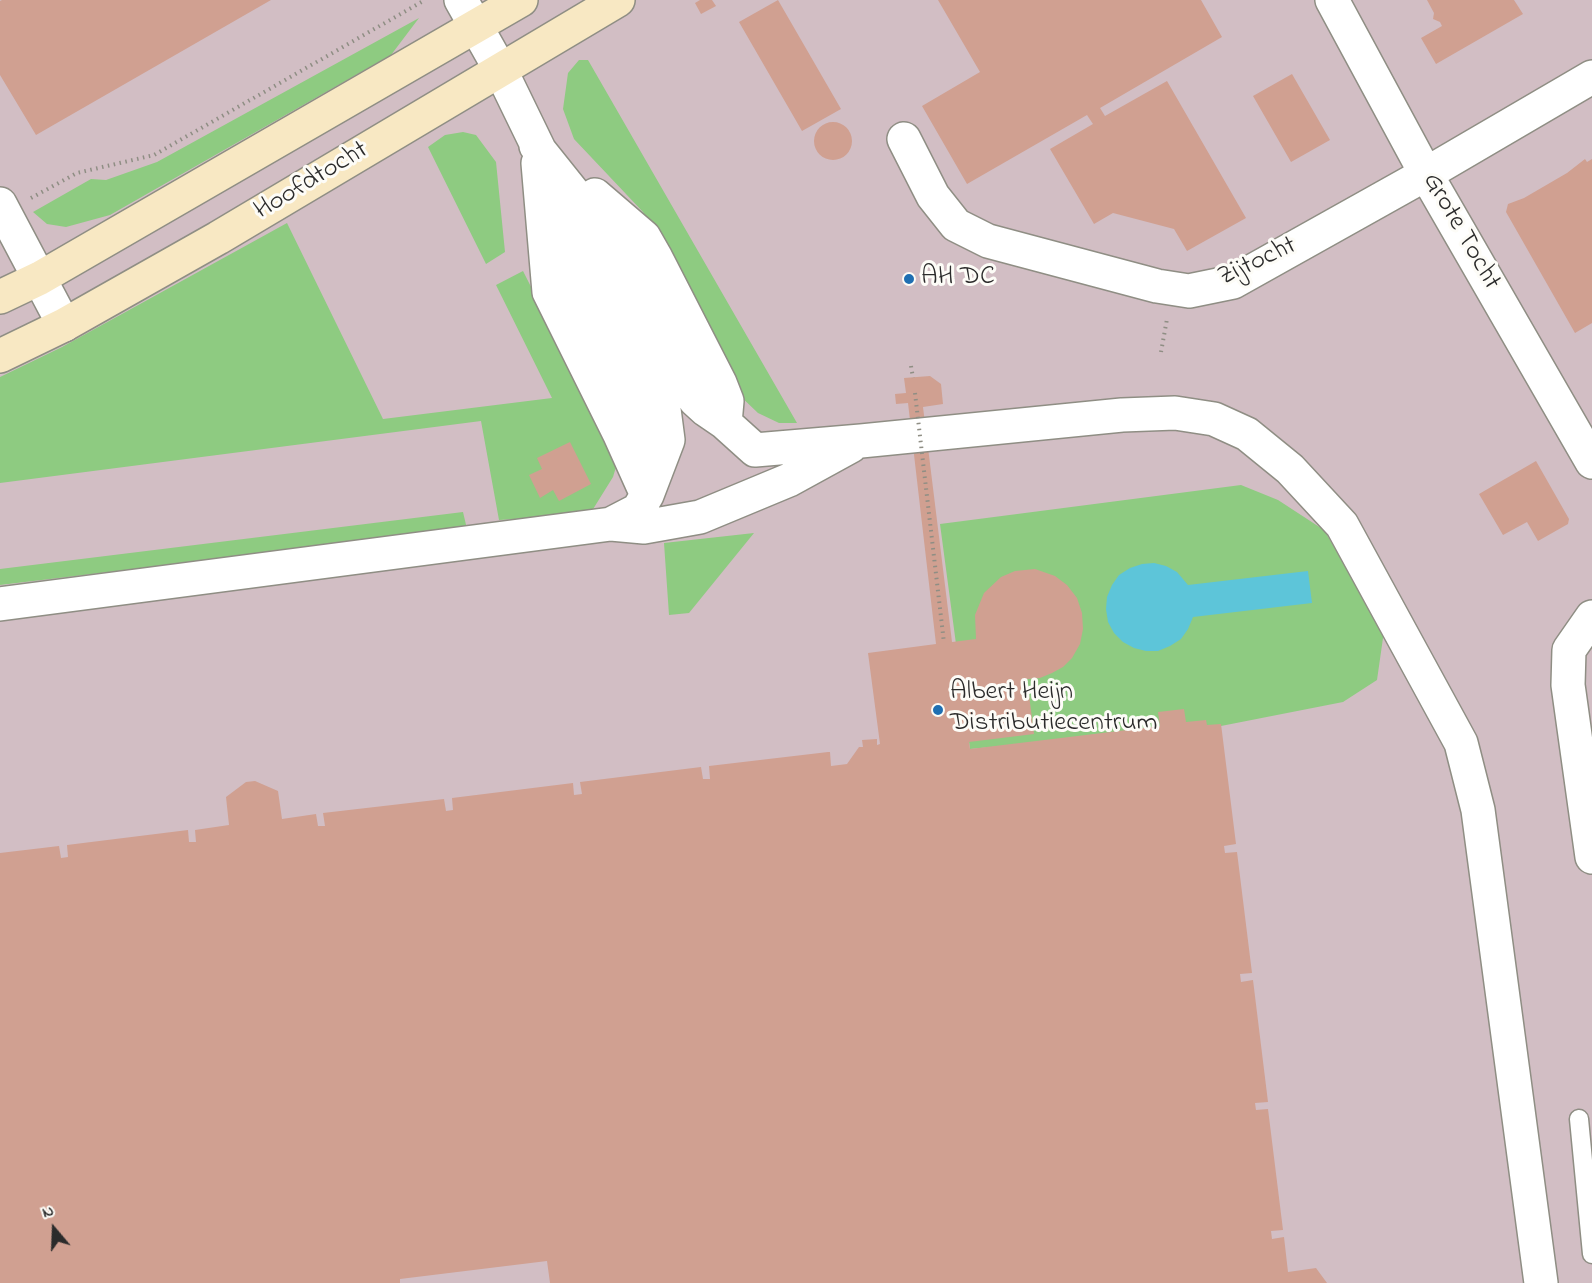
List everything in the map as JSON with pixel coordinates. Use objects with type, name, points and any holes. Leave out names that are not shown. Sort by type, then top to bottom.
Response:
[{"type":"main road","name":"Hoofdtocht","points":[[0,297],[40,278],[469,13],[521,0]]},
{"type":"main road","name":"Hoofdtocht","points":[[0,356],[64,325],[218,238],[618,0]]},
{"type":"street","name":"Grote Tocht","points":[[1332,0],[1426,174],[1592,462]]},
{"type":"street","points":[[469,13],[500,69],[536,146],[662,394],[668,440],[647,495],[638,510],[610,524]]},
{"type":"street","name":"Zijtocht","points":[[904,139],[933,196],[956,225],[988,241],[1157,286],[1189,291],[1233,282],[1426,174],[1592,77]]},
{"type":"street","points":[[536,146],[616,246],[695,400],[755,450],[1122,414],[1175,413],[1214,419],[1247,434],[1290,469],[1342,525],[1461,743],[1478,810],[1541,1283]]},
{"type":"street","points":[[536,146],[549,292],[647,495]]},
{"type":"street","points":[[2,208],[64,325]]},
{"type":"street","points":[[0,604],[610,524],[644,527],[700,517],[789,480],[861,441]]},
{"type":"street","points":[[1592,618],[1569,650],[1568,685],[1592,857]]},
{"type":"lane","points":[[1579,1119],[1592,1254]]},
{"type":"path","points":[[2,208],[77,173],[154,155],[425,0]]},
{"type":"path","points":[[911,366],[913,378]]},
{"type":"path","points":[[915,393],[944,643]]},
{"type":"shaded area","name":"Albert Heijn Distributiecentrum","points":[[0,0],[1592,0],[1592,1283],[0,1283]]},
{"type":"green space","points":[[419,18],[391,55],[110,215],[66,227],[47,224],[33,212],[91,179],[106,180],[157,162]]},
{"type":"green space","points":[[579,60],[588,60],[797,423],[779,423],[758,413],[735,391],[643,212],[574,139],[563,109],[568,73]]},
{"type":"green space","points":[[463,132],[476,135],[496,162],[505,252],[486,264],[428,147],[445,135]]},
{"type":"green space","points":[[287,223],[383,419],[552,398],[496,285],[523,271],[581,386],[610,448],[616,467],[613,477],[590,514],[499,520],[481,421],[0,483],[0,377],[62,347]]},
{"type":"green space","points":[[1241,485],[1278,500],[1324,530],[1384,631],[1377,680],[1343,702],[1221,726],[970,749],[940,524]]},
{"type":"green space","points":[[463,512],[467,529],[0,585],[0,569]]},
{"type":"green space","points":[[754,533],[689,613],[669,615],[664,543]]},
{"type":"water","points":[[1154,563],[1177,572],[1188,585],[1308,571],[1312,603],[1193,617],[1181,639],[1170,646],[1158,651],[1134,648],[1114,633],[1108,622],[1107,597],[1119,575],[1130,568]]},
{"type":"building","points":[[271,0],[36,135],[0,75],[0,1]]},
{"type":"building","points":[[700,0],[712,0],[716,6],[701,14],[695,3]]},
{"type":"building","points":[[778,0],[841,109],[802,131],[739,22]]},
{"type":"building","points":[[938,0],[1201,0],[1222,37],[1100,108],[1105,116],[1167,81],[1246,218],[1187,251],[1174,229],[1113,213],[1094,224],[1050,149],[1093,124],[1087,115],[967,184],[922,106],[980,72]]},
{"type":"building","points":[[1427,0],[1514,0],[1523,14],[1436,64],[1421,38],[1442,26],[1440,22],[1433,19],[1434,13]]},
{"type":"building","points":[[1292,74],[1330,140],[1291,162],[1253,96]]},
{"type":"building","points":[[833,122],[846,128],[852,141],[846,154],[833,160],[820,154],[814,141],[820,128]]},
{"type":"building","points":[[1585,159],[1587,162],[1592,159],[1592,323],[1575,333],[1506,212],[1508,204],[1524,198],[1567,173]]},
{"type":"building","points":[[930,376],[941,384],[943,404],[923,407],[952,642],[976,639],[975,615],[984,593],[1001,577],[1015,571],[1035,569],[1055,576],[1067,585],[1077,598],[1082,613],[1083,629],[1080,644],[1072,658],[1052,673],[1040,678],[1027,679],[1034,734],[969,742],[970,749],[1160,726],[1158,712],[1184,709],[1186,722],[1206,720],[1207,725],[1221,724],[1236,844],[1224,846],[1225,853],[1237,852],[1252,973],[1240,974],[1241,982],[1253,980],[1268,1102],[1255,1103],[1256,1110],[1268,1109],[1283,1230],[1271,1231],[1272,1239],[1284,1237],[1288,1272],[1316,1268],[1327,1283],[550,1283],[547,1261],[400,1279],[400,1283],[0,1283],[0,853],[59,846],[61,858],[68,857],[67,845],[188,830],[189,842],[196,842],[195,830],[229,825],[226,797],[246,782],[255,781],[278,791],[282,819],[316,814],[318,826],[325,826],[323,813],[444,799],[446,811],[453,810],[452,798],[573,783],[574,795],[582,794],[580,782],[701,767],[703,779],[710,779],[709,766],[828,752],[830,752],[831,766],[847,764],[859,747],[863,747],[862,740],[877,739],[877,745],[880,744],[868,653],[936,644],[908,403],[896,404],[895,394],[906,393],[904,378]]},
{"type":"building","points":[[570,442],[591,484],[559,501],[553,490],[540,498],[529,475],[542,469],[537,458]]},
{"type":"building","points":[[1536,461],[1569,519],[1568,524],[1538,541],[1527,522],[1503,535],[1479,494]]},
{"type":"place","name":"AH DC","points":[[909,279]]},
{"type":"place","name":"Albert Heijn Distributiecentrum","points":[[938,710]]}]
